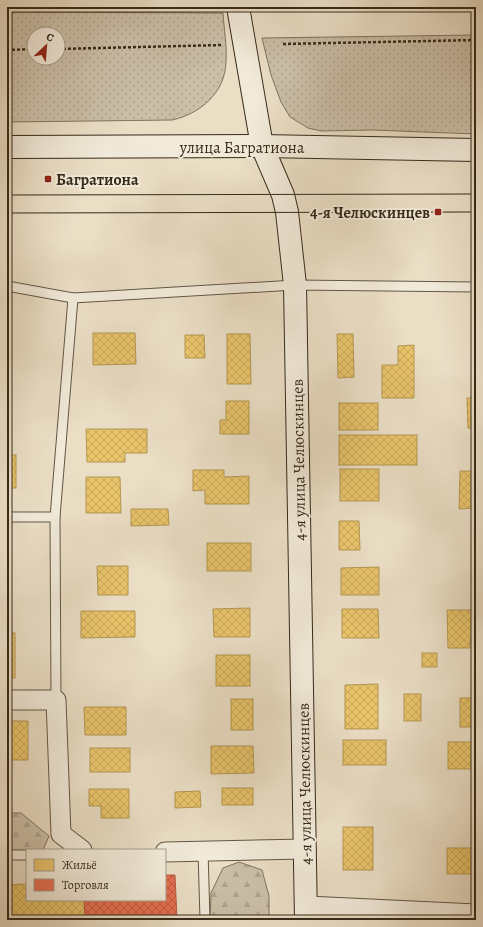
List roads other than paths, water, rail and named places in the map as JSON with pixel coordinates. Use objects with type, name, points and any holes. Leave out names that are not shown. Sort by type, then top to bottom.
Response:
[{"type":"main road","name":"4-я улица Челюскинцев","points":[[238,7],[262,146],[284,195],[295,285],[306,913]]},
{"type":"main road","name":"улица Багратиона","points":[[7,148],[262,146],[476,150]]},
{"type":"street","points":[[7,700],[56,700],[61,834],[81,849]]},
{"type":"street","points":[[166,852],[306,849]]},
{"type":"street","points":[[306,913],[476,914]]},
{"type":"lane","points":[[7,286],[73,298],[295,285],[476,286]]},
{"type":"lane","points":[[56,700],[55,517],[73,298]]},
{"type":"lane","points":[[7,517],[55,517]]},
{"type":"lane","points":[[204,851],[205,920]]},
{"type":"lane","points":[[7,855],[26,855]]},
{"type":"tram line","points":[[7,195],[476,194]]},
{"type":"tram line","points":[[7,213],[476,212]]},
{"type":"place","name":"Багратиона","points":[[48,179]]},
{"type":"place","name":"4-я Челюскинцев","points":[[438,212]]}]
